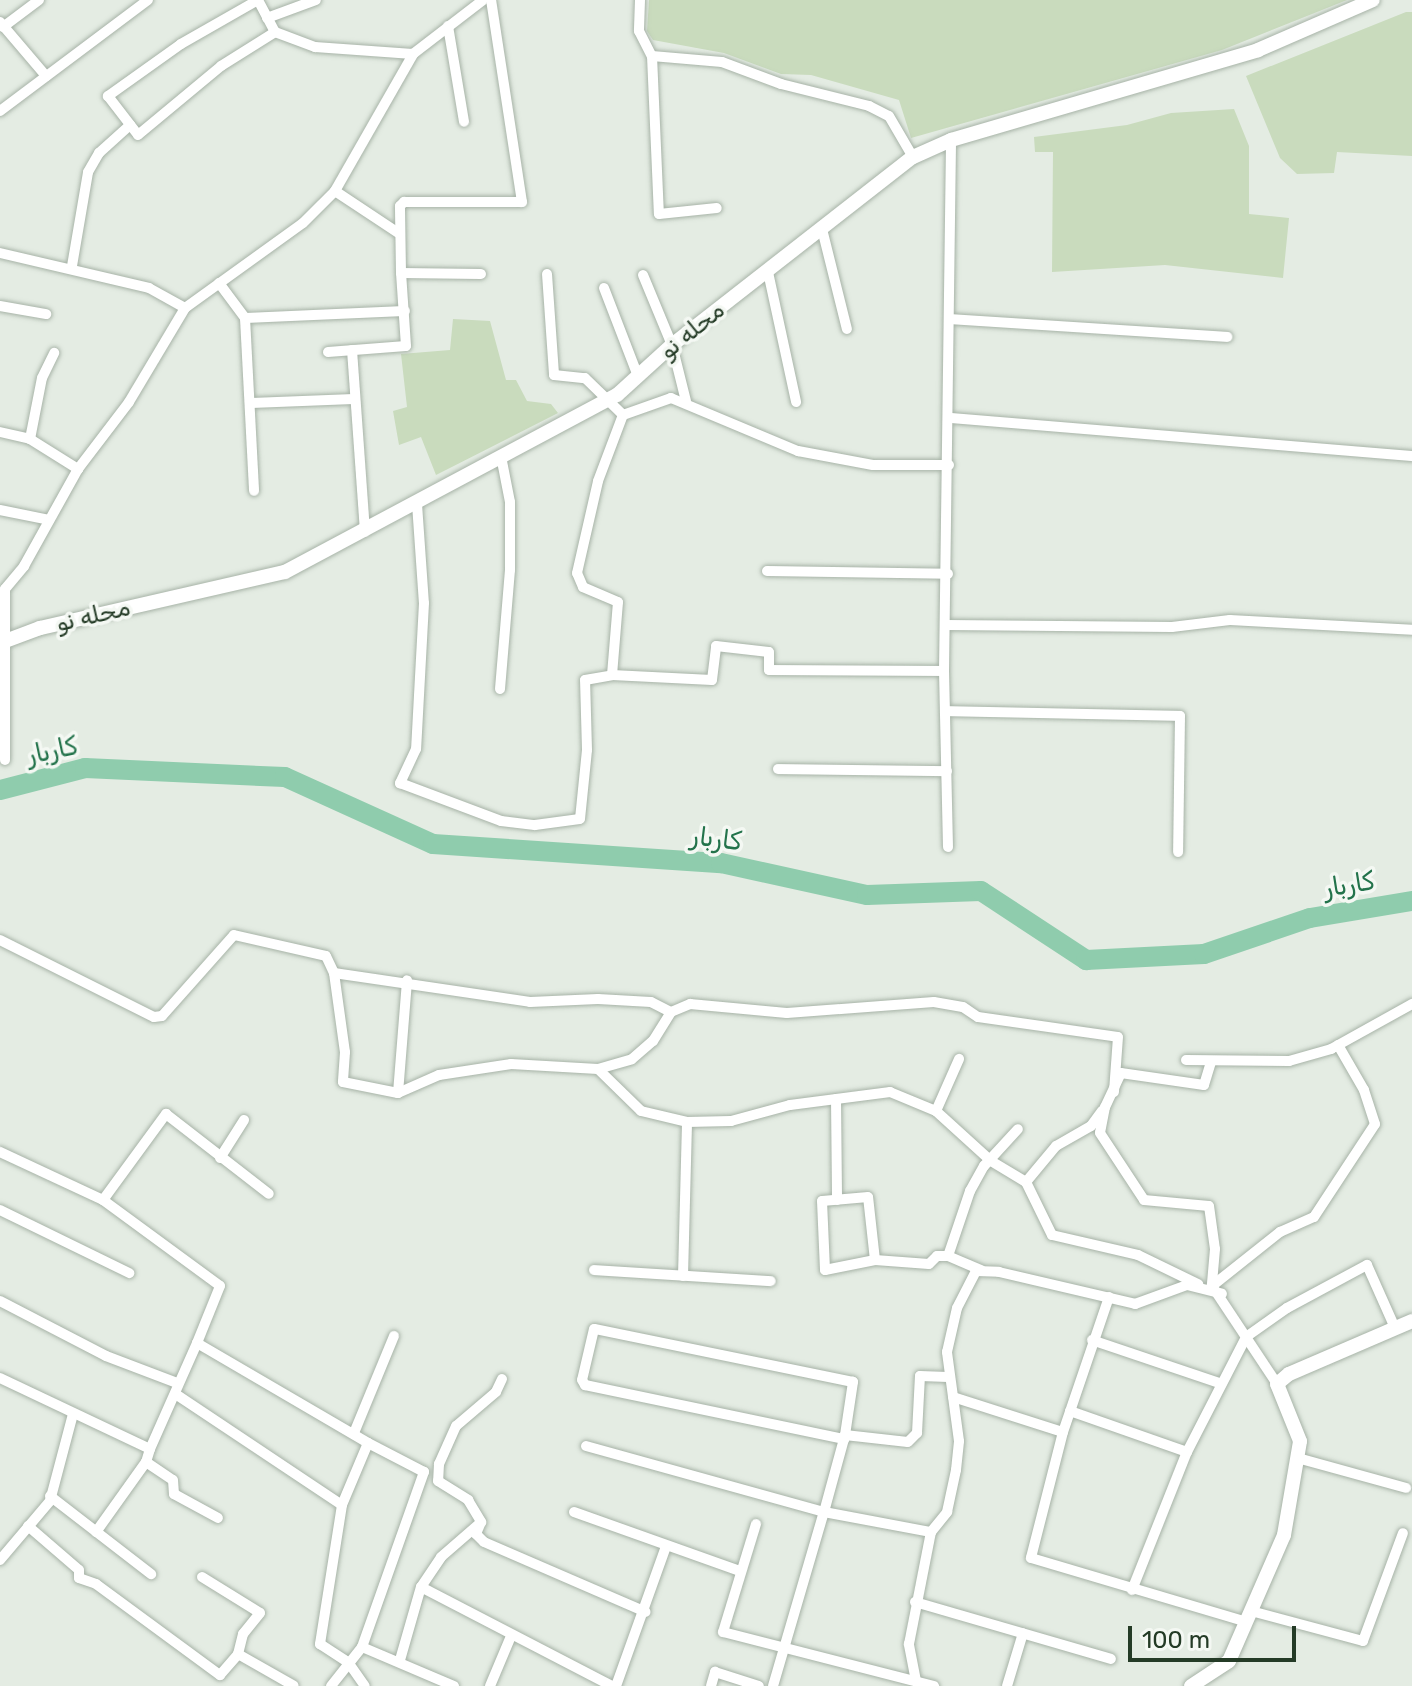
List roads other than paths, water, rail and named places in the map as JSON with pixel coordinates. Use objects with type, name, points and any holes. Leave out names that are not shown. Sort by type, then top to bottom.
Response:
[{"type":"street","points":[[39,0],[2,24],[46,76]]},
{"type":"street","points":[[0,111],[148,0]]},
{"type":"street","points":[[275,32],[221,66],[138,135],[108,91],[258,0],[275,32],[332,50],[413,54]]},
{"type":"street","points":[[267,18],[316,0]]},
{"type":"street","points":[[5,760],[1,642],[3,586],[49,520],[78,469],[129,402],[185,308],[303,223],[335,191],[413,54],[483,0]]},
{"type":"street","points":[[328,352],[406,346],[400,234],[404,202],[522,202],[491,0]]},
{"type":"street","points":[[640,0],[639,31],[652,56],[659,214],[717,208]]},
{"type":"street","name":"محله نو","points":[[1,642],[285,572],[366,533],[501,456],[609,400],[672,345],[913,157],[951,140],[1258,50],[1373,0]]},
{"type":"street","points":[[448,26],[464,122]]},
{"type":"street","points":[[652,56],[722,62],[781,84],[869,106],[889,116],[913,157]]},
{"type":"street","points":[[72,266],[88,172],[99,153],[130,125]]},
{"type":"street","points":[[948,847],[944,671],[948,574],[951,140]]},
{"type":"street","points":[[335,191],[400,234]]},
{"type":"street","points":[[822,229],[847,329]]},
{"type":"street","points":[[0,253],[72,266],[149,288],[185,308]]},
{"type":"street","points":[[768,272],[796,402]]},
{"type":"street","points":[[401,273],[481,274]]},
{"type":"street","points":[[547,274],[554,375],[585,378],[623,415]]},
{"type":"street","points":[[643,275],[672,345],[686,401]]},
{"type":"street","points":[[219,283],[245,318],[254,491]]},
{"type":"street","points":[[604,288],[638,376]]},
{"type":"street","points":[[0,306],[46,314]]},
{"type":"street","points":[[245,318],[405,311]]},
{"type":"street","points":[[950,319],[1227,337]]},
{"type":"street","points":[[352,350],[366,533]]},
{"type":"street","points":[[30,439],[42,378],[54,353]]},
{"type":"street","points":[[612,675],[618,602],[583,587],[577,573],[598,481],[623,415],[671,398],[686,401],[753,435],[798,451],[873,465],[949,465]]},
{"type":"street","points":[[250,403],[355,399]]},
{"type":"street","points":[[950,418],[1412,456]]},
{"type":"street","points":[[0,432],[30,439],[78,469]]},
{"type":"street","points":[[500,689],[510,543],[510,502],[501,456]]},
{"type":"street","points":[[417,504],[424,603],[416,749],[400,783],[501,821],[535,825],[580,819],[587,750],[585,680],[612,675],[712,680],[716,646],[769,652],[769,670],[944,671]]},
{"type":"street","points":[[0,510],[49,520]]},
{"type":"street","points":[[767,571],[948,574]]},
{"type":"street","points":[[946,625],[1172,627],[1230,620],[1412,630]]},
{"type":"street","points":[[945,711],[1180,716],[1178,852]]},
{"type":"street","points":[[778,769],[947,771]]},
{"type":"street","points":[[0,940],[154,1017],[162,1016],[234,935],[326,956],[334,973],[345,1052],[343,1082],[398,1093],[439,1075],[511,1064],[598,1069],[632,1059],[653,1041],[671,1012],[690,1004],[787,1013],[890,1004],[963,1007],[978,1017],[1118,1037],[1114,1092]]},
{"type":"street","points":[[334,973],[407,980],[530,1002],[651,1002],[671,1012]]},
{"type":"street","points":[[398,1093],[407,980]]},
{"type":"street","points":[[1186,1060],[1289,1061],[1338,1045],[1412,1004]]},
{"type":"street","points":[[875,1260],[868,1197],[822,1201],[825,1270],[875,1260],[929,1264],[937,1256],[948,1256],[981,1270],[1135,1304],[1187,1285],[1210,1287],[1280,1232],[1314,1217],[1375,1124],[1364,1090],[1338,1045]]},
{"type":"street","points":[[936,1111],[959,1059]]},
{"type":"street","points":[[1026,1182],[1056,1146],[1091,1126],[1114,1092],[1121,1073],[1204,1085],[1211,1062]]},
{"type":"street","points":[[598,1069],[641,1111],[687,1122],[731,1121],[771,1108],[890,1092],[936,1111],[991,1161],[1026,1182],[1052,1235],[1138,1255],[1222,1294],[1277,1384],[1300,1441],[1301,1459],[1284,1535],[1247,1616],[1243,1637],[1229,1661],[1191,1686]]},
{"type":"street","points":[[836,1099],[837,1200]]},
{"type":"street","points":[[1105,1107],[1100,1133],[1144,1200],[1209,1206],[1215,1249],[1210,1287]]},
{"type":"street","points":[[103,1200],[162,1115],[269,1194]]},
{"type":"street","points":[[220,1158],[244,1120]]},
{"type":"street","points":[[683,1276],[687,1122]]},
{"type":"street","points":[[948,1256],[970,1191],[1018,1129]]},
{"type":"street","points":[[0,1152],[103,1200],[220,1286],[146,1462],[96,1532]]},
{"type":"street","points":[[0,1210],[129,1273]]},
{"type":"street","points":[[1132,1590],[1187,1452],[1219,1383],[1246,1337],[1287,1308],[1367,1265],[1395,1328]]},
{"type":"street","points":[[594,1270],[771,1281]]},
{"type":"street","points":[[916,1681],[909,1644],[915,1602],[931,1532],[947,1512],[956,1470],[953,1397],[947,1352],[957,1308],[981,1270]]},
{"type":"street","points":[[1109,1297],[1063,1432],[1031,1558],[1132,1590],[1363,1641],[1403,1533]]},
{"type":"street","points":[[0,1301],[177,1389],[342,1505]]},
{"type":"street","points":[[1277,1384],[1289,1374],[1412,1321]]},
{"type":"street","points":[[773,1686],[844,1437],[853,1382],[594,1329],[582,1380],[585,1385],[844,1437],[908,1442],[917,1433],[920,1376],[948,1377]]},
{"type":"street","points":[[354,1433],[394,1336]]},
{"type":"street","points":[[1092,1340],[1219,1383]]},
{"type":"street","points":[[197,1343],[368,1443],[424,1472],[362,1647],[331,1686]]},
{"type":"street","points":[[0,1378],[150,1449]]},
{"type":"street","points":[[481,1522],[468,1500],[438,1481],[439,1464],[456,1426],[496,1392],[502,1379]]},
{"type":"street","points":[[953,1397],[1063,1432]]},
{"type":"street","points":[[1070,1411],[1187,1452]]},
{"type":"street","points":[[0,1560],[50,1496],[73,1414]]},
{"type":"street","points":[[365,1686],[348,1662],[320,1644],[342,1505],[368,1443]]},
{"type":"street","points":[[586,1446],[824,1512],[931,1532]]},
{"type":"street","points":[[1301,1459],[1406,1488]]},
{"type":"street","points":[[146,1462],[173,1480],[174,1494],[218,1518]]},
{"type":"street","points":[[50,1496],[151,1574]]},
{"type":"street","points":[[574,1512],[740,1571]]},
{"type":"street","points":[[400,1660],[421,1587],[441,1557],[481,1522]]},
{"type":"street","points":[[481,1522],[476,1534],[484,1542],[646,1612]]},
{"type":"street","points":[[756,1524],[723,1632],[934,1686]]},
{"type":"street","points":[[28,1526],[79,1570],[79,1578],[96,1584],[220,1675],[238,1654],[243,1634],[260,1613],[202,1577]]},
{"type":"street","points":[[421,1587],[511,1636],[614,1686],[646,1612],[666,1546]]},
{"type":"street","points":[[915,1602],[1111,1659]]},
{"type":"street","points":[[1007,1686],[1023,1633]]},
{"type":"street","points":[[490,1686],[511,1636]]},
{"type":"street","points":[[362,1647],[400,1660],[454,1686]]},
{"type":"street","points":[[238,1654],[294,1686]]},
{"type":"street","points":[[711,1686],[715,1672],[759,1686]]},
{"type":"waterway","name":"کاربار","points":[[0,790],[85,768],[285,777],[433,844],[721,863],[867,895],[981,891],[1086,960],[1204,954],[1310,918],[1412,901]]}]
